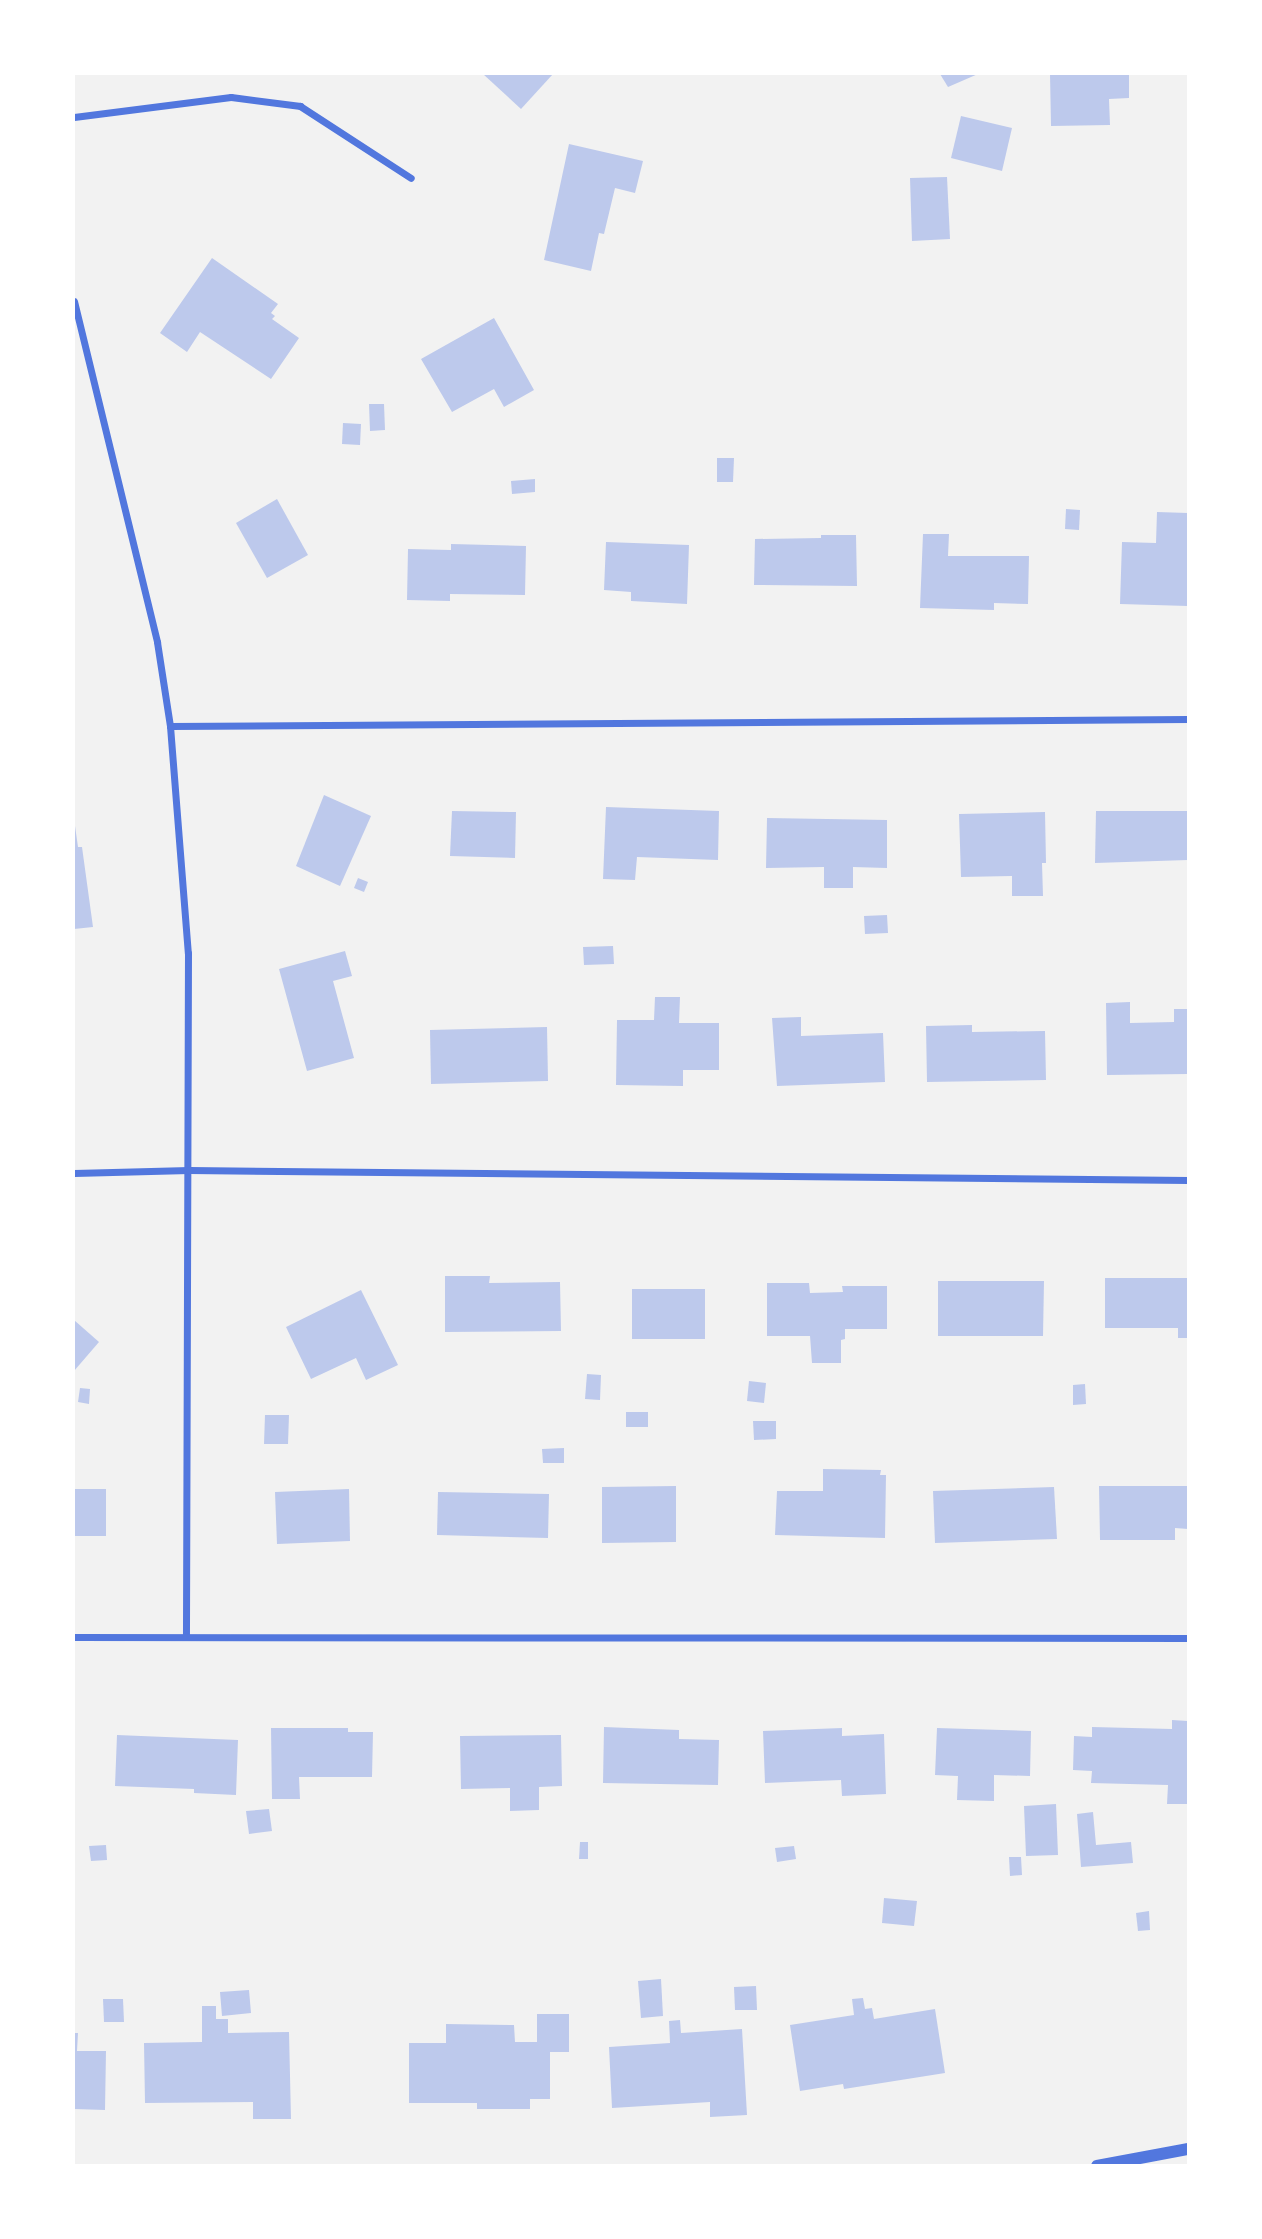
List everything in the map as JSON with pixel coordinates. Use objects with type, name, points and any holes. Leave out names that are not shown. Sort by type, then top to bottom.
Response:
[{"type":"street","points":[[74,117],[231,97],[300,106],[411,178]]},
{"type":"street","points":[[74,301],[157,642],[170,726],[188,953],[186,1636]]},
{"type":"street","points":[[170,726],[1188,719]]},
{"type":"street","points":[[74,1173],[189,1170],[1188,1180]]},
{"type":"street","points":[[74,1637],[1188,1638]]},
{"type":"street","points":[[1097,2165],[1188,2149]]},
{"type":"building","points":[[483,74],[553,74],[521,109]]},
{"type":"building","points":[[940,74],[978,74],[948,87]]},
{"type":"building","points":[[1050,74],[1129,74],[1129,98],[1109,99],[1110,125],[1051,126]]},
{"type":"building","points":[[961,116],[1012,128],[1002,171],[951,158]]},
{"type":"building","points":[[569,144],[643,161],[635,193],[615,188],[604,234],[599,233],[591,271],[544,260]]},
{"type":"building","points":[[947,177],[950,239],[912,241],[910,178]]},
{"type":"building","points":[[212,258],[278,304],[271,313],[275,316],[272,319],[299,338],[271,379],[200,332],[187,352],[160,333]]},
{"type":"building","points":[[494,318],[534,390],[504,407],[494,389],[452,412],[421,359]]},
{"type":"building","points":[[369,404],[384,404],[385,430],[370,431]]},
{"type":"building","points":[[343,423],[361,424],[360,445],[342,444]]},
{"type":"building","points":[[717,458],[734,458],[733,482],[717,482]]},
{"type":"building","points":[[535,479],[535,492],[512,494],[511,481]]},
{"type":"building","points":[[277,499],[308,555],[267,578],[236,523]]},
{"type":"building","points":[[1066,509],[1080,510],[1079,530],[1065,529]]},
{"type":"building","points":[[1157,512],[1188,513],[1188,606],[1120,604],[1122,542],[1156,543]]},
{"type":"building","points":[[923,534],[949,534],[948,556],[1029,556],[1028,604],[994,603],[994,610],[920,608]]},
{"type":"building","points":[[821,535],[856,535],[857,586],[754,585],[755,539],[821,538]]},
{"type":"building","points":[[606,542],[689,545],[687,604],[631,601],[631,592],[604,590]]},
{"type":"building","points":[[451,544],[526,546],[525,595],[450,594],[450,601],[407,600],[408,549],[451,550]]},
{"type":"building","points":[[324,795],[371,816],[340,886],[296,866]]},
{"type":"building","points":[[606,807],[719,811],[718,860],[637,857],[635,880],[603,879]]},
{"type":"building","points":[[452,811],[516,812],[515,858],[450,856]]},
{"type":"building","points":[[1096,811],[1188,811],[1188,860],[1095,863]]},
{"type":"building","points":[[1045,812],[1046,863],[1042,863],[1043,896],[1012,896],[1012,876],[961,877],[959,814]]},
{"type":"building","points":[[767,818],[887,820],[887,868],[853,867],[853,888],[824,888],[824,867],[766,868]]},
{"type":"building","points":[[75,826],[78,847],[82,847],[93,927],[74,929]]},
{"type":"building","points":[[358,878],[368,882],[364,892],[354,888]]},
{"type":"building","points":[[887,915],[888,933],[865,934],[864,916]]},
{"type":"building","points":[[613,946],[614,964],[584,965],[583,947]]},
{"type":"building","points":[[345,951],[352,976],[333,981],[354,1058],[307,1071],[279,969]]},
{"type":"building","points":[[655,997],[680,997],[679,1023],[719,1023],[719,1070],[683,1070],[683,1086],[616,1085],[617,1020],[654,1020]]},
{"type":"building","points":[[1130,1002],[1130,1023],[1174,1022],[1174,1009],[1188,1009],[1188,1074],[1107,1075],[1106,1003]]},
{"type":"building","points":[[801,1017],[801,1036],[883,1033],[885,1082],[777,1086],[772,1018]]},
{"type":"building","points":[[972,1025],[972,1032],[1045,1031],[1046,1080],[927,1082],[926,1026]]},
{"type":"building","points":[[547,1027],[548,1081],[431,1084],[430,1030]]},
{"type":"building","points":[[445,1276],[490,1276],[489,1283],[560,1282],[561,1331],[445,1332]]},
{"type":"building","points":[[1105,1278],[1188,1278],[1188,1338],[1178,1338],[1178,1328],[1105,1328]]},
{"type":"building","points":[[938,1281],[1044,1281],[1043,1336],[938,1336]]},
{"type":"building","points":[[767,1283],[809,1283],[810,1293],[843,1292],[842,1286],[887,1286],[887,1329],[845,1329],[845,1339],[841,1340],[841,1363],[812,1363],[810,1336],[767,1336]]},
{"type":"building","points":[[632,1289],[705,1289],[705,1339],[632,1339]]},
{"type":"building","points":[[361,1290],[398,1365],[366,1380],[356,1358],[311,1379],[286,1327]]},
{"type":"building","points":[[74,1320],[99,1342],[74,1371]]},
{"type":"building","points":[[587,1374],[601,1375],[600,1400],[585,1399]]},
{"type":"building","points":[[749,1381],[766,1383],[764,1403],[747,1401]]},
{"type":"building","points":[[1085,1384],[1086,1404],[1073,1405],[1073,1385]]},
{"type":"building","points":[[80,1388],[90,1389],[89,1404],[78,1402]]},
{"type":"building","points":[[626,1412],[648,1412],[648,1427],[626,1427]]},
{"type":"building","points":[[265,1415],[289,1415],[288,1444],[264,1444]]},
{"type":"building","points":[[753,1421],[776,1421],[776,1439],[754,1440]]},
{"type":"building","points":[[564,1448],[564,1463],[543,1463],[542,1449]]},
{"type":"building","points":[[823,1469],[881,1470],[880,1475],[886,1475],[885,1538],[775,1535],[777,1491],[823,1491]]},
{"type":"building","points":[[676,1486],[676,1542],[602,1543],[602,1487]]},
{"type":"building","points":[[1099,1486],[1188,1486],[1188,1529],[1175,1528],[1175,1540],[1100,1540]]},
{"type":"building","points":[[1054,1487],[1057,1539],[935,1543],[933,1491]]},
{"type":"building","points":[[74,1489],[106,1489],[106,1536],[74,1536]]},
{"type":"building","points":[[349,1489],[350,1541],[277,1544],[275,1492]]},
{"type":"building","points":[[438,1492],[549,1494],[548,1538],[437,1535]]},
{"type":"building","points":[[1172,1720],[1188,1721],[1188,1804],[1167,1804],[1168,1785],[1091,1783],[1092,1771],[1073,1770],[1074,1736],[1092,1737],[1092,1727],[1172,1729]]},
{"type":"building","points":[[604,1727],[679,1730],[679,1739],[719,1740],[718,1785],[603,1783]]},
{"type":"building","points":[[271,1728],[348,1728],[348,1732],[373,1732],[372,1777],[299,1777],[300,1799],[272,1799]]},
{"type":"building","points":[[842,1728],[842,1736],[884,1734],[886,1794],[842,1796],[841,1780],[765,1783],[763,1731]]},
{"type":"building","points":[[937,1728],[1031,1731],[1030,1776],[994,1775],[994,1801],[957,1800],[958,1776],[935,1775]]},
{"type":"building","points":[[117,1735],[238,1740],[236,1795],[194,1793],[194,1789],[115,1786]]},
{"type":"building","points":[[561,1735],[562,1786],[539,1787],[539,1810],[510,1811],[510,1788],[461,1789],[460,1736]]},
{"type":"building","points":[[1056,1804],[1058,1855],[1026,1856],[1024,1806]]},
{"type":"building","points":[[269,1809],[272,1831],[249,1834],[246,1811]]},
{"type":"building","points":[[1093,1812],[1096,1845],[1131,1842],[1133,1863],[1081,1867],[1077,1814]]},
{"type":"building","points":[[580,1842],[588,1842],[588,1859],[579,1859]]},
{"type":"building","points":[[106,1845],[107,1860],[91,1861],[89,1846]]},
{"type":"building","points":[[794,1846],[796,1859],[777,1862],[775,1848]]},
{"type":"building","points":[[1009,1857],[1021,1857],[1022,1875],[1010,1876]]},
{"type":"building","points":[[884,1898],[917,1901],[914,1926],[882,1923]]},
{"type":"building","points":[[1149,1911],[1150,1930],[1138,1931],[1136,1913]]},
{"type":"building","points":[[661,1979],[663,2016],[641,2018],[638,1981]]},
{"type":"building","points":[[756,1986],[757,2010],[735,2010],[734,1987]]},
{"type":"building","points":[[249,1990],[251,2013],[222,2016],[220,1992]]},
{"type":"building","points":[[863,1998],[865,2009],[872,2008],[874,2019],[935,2009],[945,2073],[844,2089],[843,2084],[800,2091],[790,2025],[854,2015],[852,1999]]},
{"type":"building","points":[[103,1999],[123,1999],[124,2022],[104,2022]]},
{"type":"building","points":[[202,2006],[216,2006],[216,2019],[228,2019],[228,2033],[289,2032],[291,2119],[253,2119],[253,2102],[145,2103],[144,2043],[202,2042]]},
{"type":"building","points":[[537,2014],[569,2014],[569,2052],[550,2052],[550,2099],[530,2099],[530,2109],[477,2109],[477,2103],[409,2103],[409,2043],[446,2043],[446,2024],[514,2025],[515,2042],[537,2042]]},
{"type":"building","points":[[680,2020],[681,2033],[742,2029],[747,2115],[710,2117],[710,2102],[612,2108],[609,2047],[670,2043],[669,2021]]},
{"type":"building","points":[[74,2033],[78,2033],[77,2051],[106,2051],[105,2110],[74,2109]]}]
